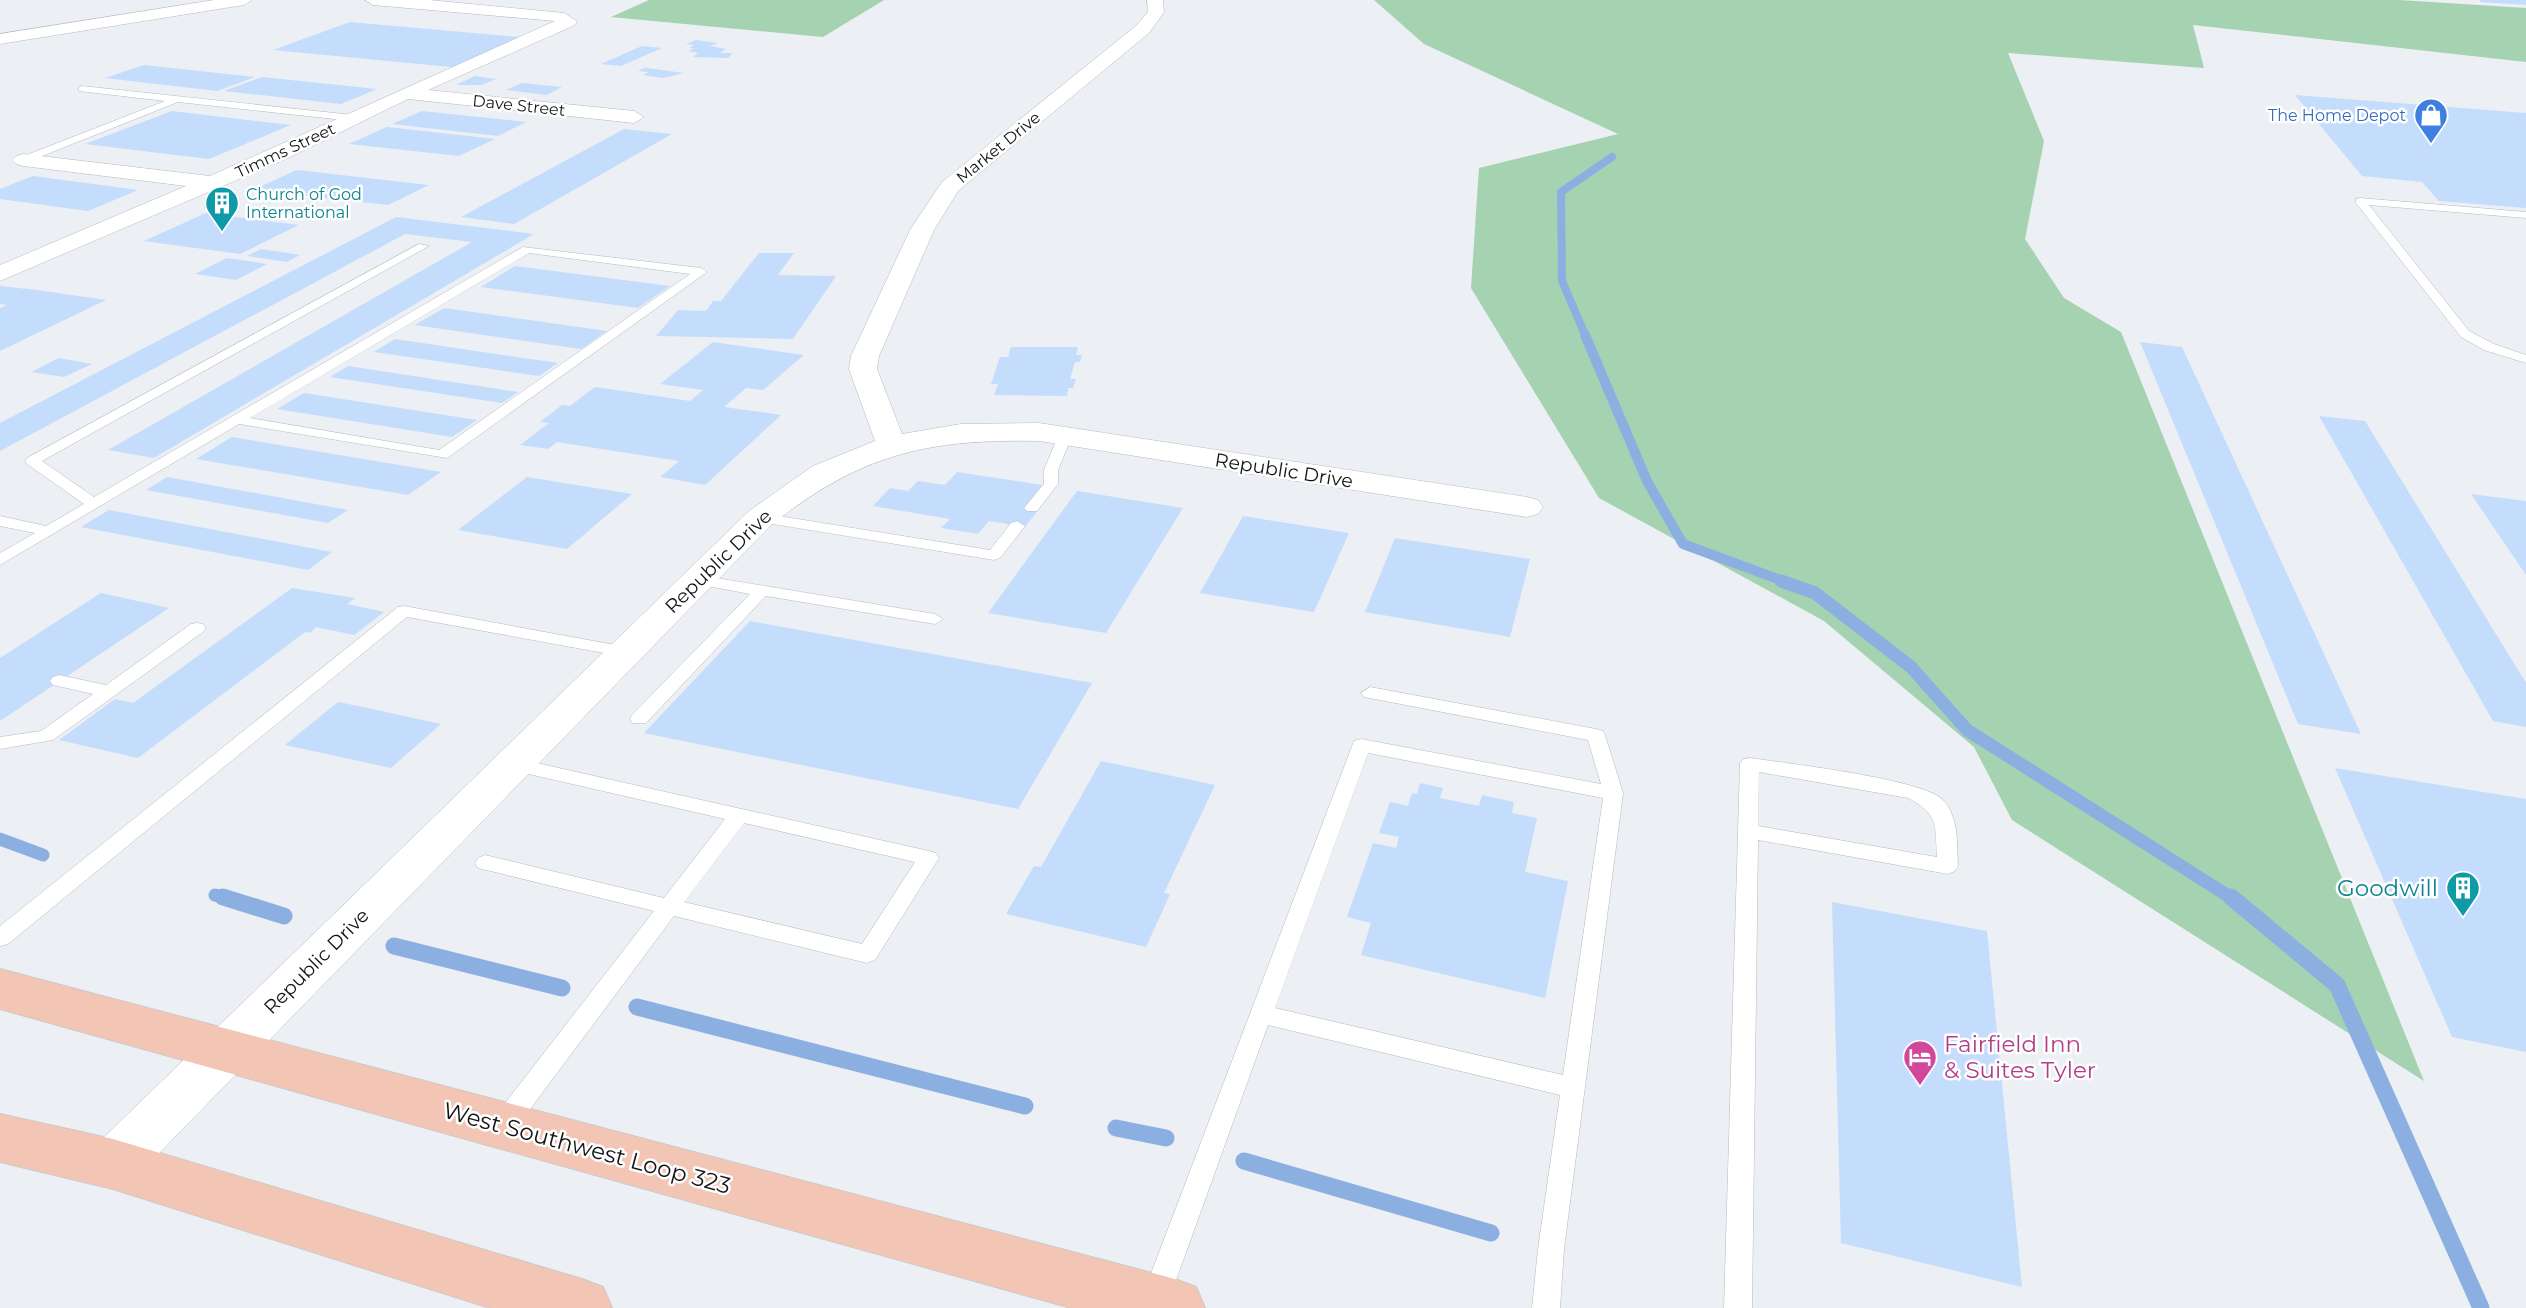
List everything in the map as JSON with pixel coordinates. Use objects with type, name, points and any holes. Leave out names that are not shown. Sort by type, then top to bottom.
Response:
[{"type":"highway","name":"West Southwest Loop 323","points":[[0,989],[1164,1305]]},
{"type":"highway","points":[[0,1138],[113,1164],[582,1308]]},
{"type":"street","points":[[0,39],[244,0]]},
{"type":"street","name":"Timms Street","points":[[0,274],[281,154],[404,93],[569,21],[558,16],[373,0]]},
{"type":"street","name":"Market Drive","points":[[892,446],[866,379],[863,369],[865,356],[931,214],[961,176],[1143,29],[1156,12],[1155,0]]},
{"type":"street","name":"Dave Street","points":[[404,93],[634,117]]},
{"type":"street","points":[[23,160],[213,183]]},
{"type":"street","name":"Republic Drive","points":[[113,1164],[760,518],[814,477],[858,456],[945,434],[981,431],[1039,432],[1527,507]]},
{"type":"lane","points":[[82,89],[353,118]]},
{"type":"lane","points":[[23,160],[178,99]]},
{"type":"lane","points":[[2526,215],[2360,201],[2465,334],[2489,347],[2526,359]]},
{"type":"lane","points":[[94,504],[32,461],[423,246]]},
{"type":"lane","points":[[0,560],[527,249],[701,272],[442,455],[238,420]]},
{"type":"lane","points":[[1032,508],[1051,484],[1051,470],[1065,436]]},
{"type":"lane","points":[[760,518],[994,555],[1017,526]]},
{"type":"lane","points":[[0,521],[50,531]]},
{"type":"lane","points":[[698,580],[935,619]]},
{"type":"lane","points":[[639,719],[762,591]]},
{"type":"lane","points":[[0,938],[404,611],[626,652]]},
{"type":"lane","points":[[0,743],[46,736],[197,628]]},
{"type":"lane","points":[[60,681],[108,691]]},
{"type":"lane","points":[[1370,693],[1596,735],[1613,793],[1551,1249],[1546,1308]]},
{"type":"lane","points":[[1164,1305],[1260,1014],[1361,745],[1613,793]]},
{"type":"lane","points":[[485,863],[867,954],[929,858],[514,764]]},
{"type":"lane","points":[[1738,1308],[1748,831],[1750,764],[1913,792],[1935,803],[1945,821],[1948,866],[1748,831]]},
{"type":"lane","points":[[502,1125],[739,815]]},
{"type":"lane","points":[[1260,1014],[1573,1088]]},
{"type":"green space","points":[[649,0],[884,0],[823,37],[611,17]]},
{"type":"green space","points":[[1374,0],[2399,0],[2526,8],[2526,62],[2193,25],[2204,68],[2008,53],[2044,141],[2025,239],[2064,298],[2121,332],[2424,1081],[2012,820],[1974,747],[1824,621],[1599,498],[1471,288],[1479,168],[1618,134],[1424,44]]},
{"type":"building","points":[[2526,0],[2526,5],[2480,2]]},
{"type":"building","points":[[350,22],[531,38],[461,68],[273,50]]},
{"type":"building","points":[[696,40],[718,43],[710,46],[726,49],[720,53],[733,53],[728,58],[693,57],[698,53],[688,51],[695,48],[689,48],[694,45],[686,44]]},
{"type":"building","points":[[642,46],[662,48],[621,66],[601,64]]},
{"type":"building","points":[[144,65],[255,77],[217,91],[105,78]]},
{"type":"building","points":[[647,67],[684,73],[662,78],[643,75],[649,72],[638,71]]},
{"type":"building","points":[[475,76],[496,79],[481,85],[456,85]]},
{"type":"building","points":[[262,77],[377,89],[341,104],[224,91]]},
{"type":"building","points":[[522,83],[562,87],[547,95],[506,90]]},
{"type":"building","name":"The Home Depot","points":[[2295,95],[2526,113],[2526,208],[2439,201],[2422,182],[2362,176]]},
{"type":"building","points":[[172,111],[291,125],[209,159],[85,144]]},
{"type":"building","points":[[422,111],[526,122],[498,136],[392,124]]},
{"type":"building","points":[[387,127],[495,139],[459,156],[349,144]]},
{"type":"building","points":[[624,129],[672,134],[514,224],[461,217]]},
{"type":"building","points":[[297,170],[429,185],[388,205],[253,190]]},
{"type":"building","points":[[33,176],[138,190],[88,211],[0,199],[0,189]]},
{"type":"building","name":"Church of God International","points":[[206,213],[299,225],[240,254],[144,241]]},
{"type":"building","points":[[396,217],[534,234],[154,458],[108,450],[472,242],[405,234],[0,451],[0,423]]},
{"type":"building","points":[[261,249],[300,255],[287,262],[247,256]]},
{"type":"building","points":[[759,253],[794,253],[778,275],[836,276],[793,339],[656,336],[678,310],[706,311],[713,301],[721,301]]},
{"type":"building","points":[[227,258],[267,264],[236,280],[195,274]]},
{"type":"building","points":[[515,266],[670,286],[638,308],[481,287]]},
{"type":"building","points":[[0,286],[106,300],[0,351],[0,308],[7,305],[0,304]]},
{"type":"building","points":[[444,308],[607,331],[581,349],[415,325]]},
{"type":"building","points":[[395,339],[558,363],[539,376],[374,352]]},
{"type":"building","points":[[713,342],[804,355],[763,390],[746,388],[724,407],[781,415],[705,485],[660,477],[679,461],[557,442],[548,449],[520,445],[549,423],[540,422],[562,405],[570,406],[595,387],[690,401],[703,390],[660,384]]},
{"type":"building","points":[[2140,342],[2182,347],[2361,734],[2298,724]]},
{"type":"building","points":[[1011,347],[1078,347],[1076,355],[1082,355],[1080,362],[1075,362],[1070,379],[1076,379],[1073,388],[1068,388],[1067,396],[994,395],[998,384],[991,384],[1000,357],[1008,357]]},
{"type":"building","points":[[59,358],[92,364],[64,377],[31,372]]},
{"type":"building","points":[[348,366],[518,392],[502,403],[330,377]]},
{"type":"building","points":[[304,393],[477,420],[452,437],[277,409]]},
{"type":"building","points":[[2319,416],[2365,421],[2526,683],[2526,727],[2493,721]]},
{"type":"building","points":[[232,437],[441,472],[408,495],[196,459]]},
{"type":"building","points":[[957,472],[1042,485],[1025,507],[1039,509],[1025,527],[989,521],[978,534],[941,528],[950,519],[873,506],[890,488],[908,491],[918,481],[945,485]]},
{"type":"building","points":[[167,477],[348,510],[328,523],[146,490]]},
{"type":"building","points":[[527,477],[632,494],[567,549],[458,530]]},
{"type":"building","points":[[1077,491],[1183,508],[1106,633],[988,613]]},
{"type":"building","points":[[2471,494],[2526,501],[2526,575]]},
{"type":"building","points":[[109,510],[332,552],[308,570],[81,527]]},
{"type":"building","points":[[1243,516],[1349,533],[1314,612],[1200,593]]},
{"type":"building","points":[[1395,538],[1530,559],[1510,637],[1365,612]]},
{"type":"building","points":[[292,588],[355,598],[347,604],[384,612],[354,635],[316,627],[310,633],[305,632],[138,758],[59,740],[115,699],[133,703]]},
{"type":"building","points":[[101,593],[169,608],[0,721],[0,658]]},
{"type":"building","points":[[750,621],[1092,683],[1018,809],[644,733]]},
{"type":"building","points":[[338,702],[441,724],[391,768],[285,745]]},
{"type":"building","points":[[1101,761],[1215,785],[1164,893],[1170,894],[1146,947],[1006,914],[1034,866],[1041,867]]},
{"type":"building","name":"Goodwill","points":[[2335,768],[2526,799],[2526,1052],[2452,1037]]},
{"type":"building","points":[[1420,783],[1443,788],[1440,798],[1479,806],[1482,795],[1514,802],[1512,813],[1537,818],[1525,872],[1568,881],[1545,998],[1361,955],[1371,923],[1347,917],[1373,843],[1396,848],[1399,837],[1379,833],[1390,802],[1408,806],[1412,793],[1417,794]]},
{"type":"building","name":"Fairfield Inn & Suites Tyler","points":[[1832,902],[1987,931],[2022,1287],[1841,1243]]},
{"type":"waterway","points":[[1586,337],[1562,281],[1561,192],[1612,157]]},
{"type":"waterway","points":[[1585,335],[1647,481],[1683,544],[1786,582]]},
{"type":"waterway","points":[[1781,581],[1815,593],[1911,667],[1967,730],[2233,899]]},
{"type":"waterway","points":[[0,839],[43,855]]},
{"type":"waterway","points":[[215,895],[229,899]]},
{"type":"waterway","points":[[223,897],[284,916]]},
{"type":"waterway","points":[[2231,897],[2337,985],[2481,1308]]},
{"type":"waterway","points":[[394,946],[562,988]]},
{"type":"waterway","points":[[637,1007],[1025,1106]]},
{"type":"waterway","points":[[1116,1128],[1166,1138]]},
{"type":"waterway","points":[[1244,1161],[1491,1233]]},
{"type":"place","name":"The Home Depot","points":[[2431,145]]},
{"type":"place","name":"Church of God International","points":[[222,233]]},
{"type":"place","name":"Goodwill","points":[[2463,918]]},
{"type":"place","name":"Fairfield Inn & Suites Tyler","points":[[1920,1087]]}]
